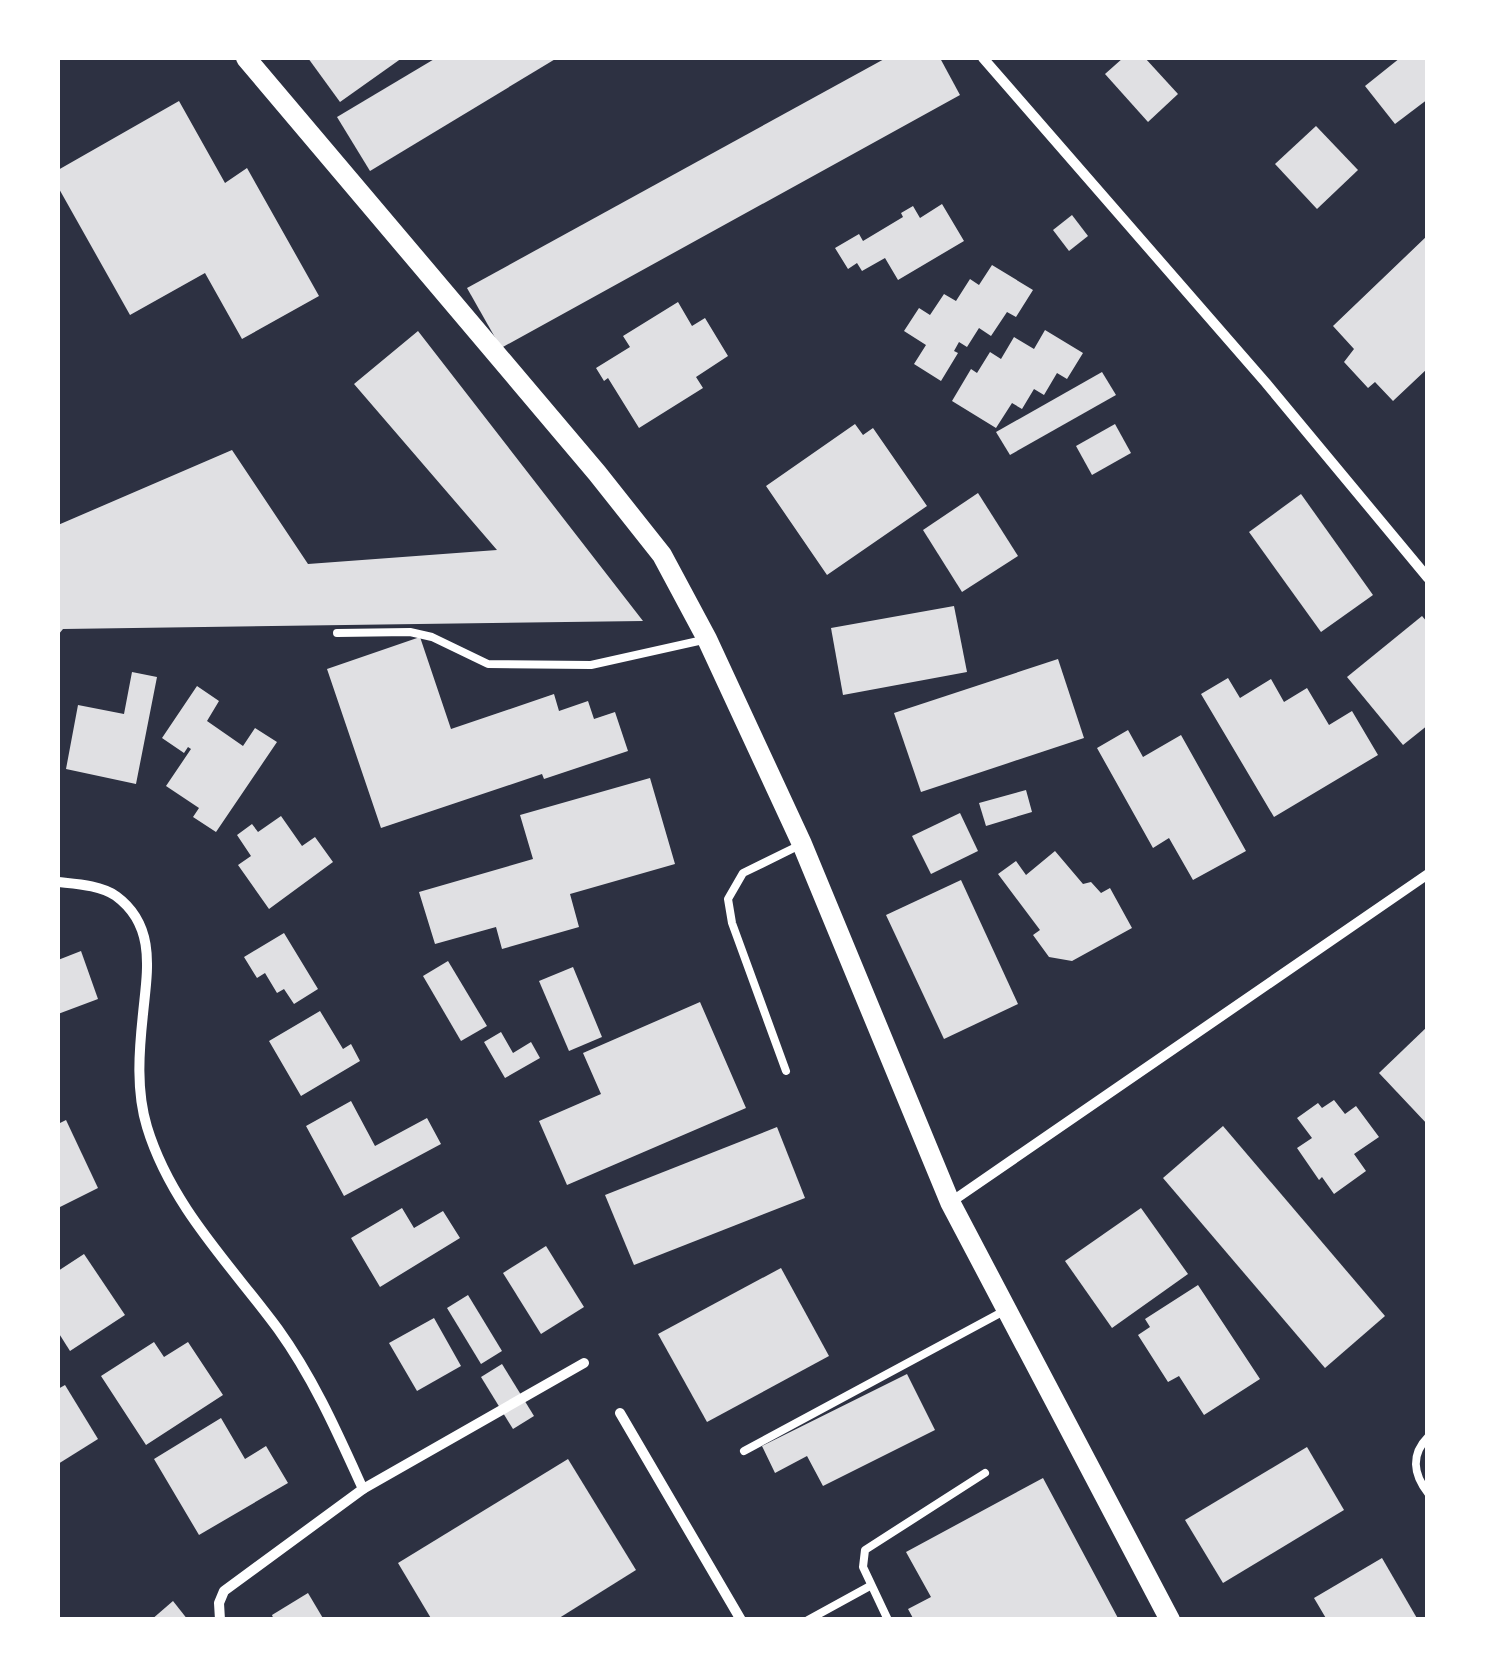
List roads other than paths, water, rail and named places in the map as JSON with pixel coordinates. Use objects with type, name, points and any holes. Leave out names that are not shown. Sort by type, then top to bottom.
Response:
[{"type":"main road","points":[[246,58],[662,554],[707,640],[802,844],[950,1202],[1170,1620]]},
{"type":"street","points":[[982,58],[1266,383],[1428,578]]},
{"type":"street","points":[[950,1202],[1428,874]]},
{"type":"street","points":[[58,882],[114,895],[136,917],[147,942],[149,977],[139,1090],[158,1158],[177,1197],[304,1366],[363,1489]]},
{"type":"street","points":[[220,1620],[219,1602],[224,1590],[363,1489],[584,1363]]},
{"type":"street","points":[[620,1414],[741,1620]]},
{"type":"lane","points":[[337,634],[410,632],[432,637],[488,664],[591,664],[707,640]]},
{"type":"lane","points":[[786,1071],[732,923],[728,899],[743,873],[802,844]]},
{"type":"lane","points":[[744,1451],[1006,1310]]},
{"type":"lane","points":[[1428,1437],[1418,1447],[1414,1468],[1428,1494]]},
{"type":"lane","points":[[888,1620],[863,1566],[865,1550],[985,1473]]},
{"type":"lane","points":[[808,1620],[870,1586]]}]
